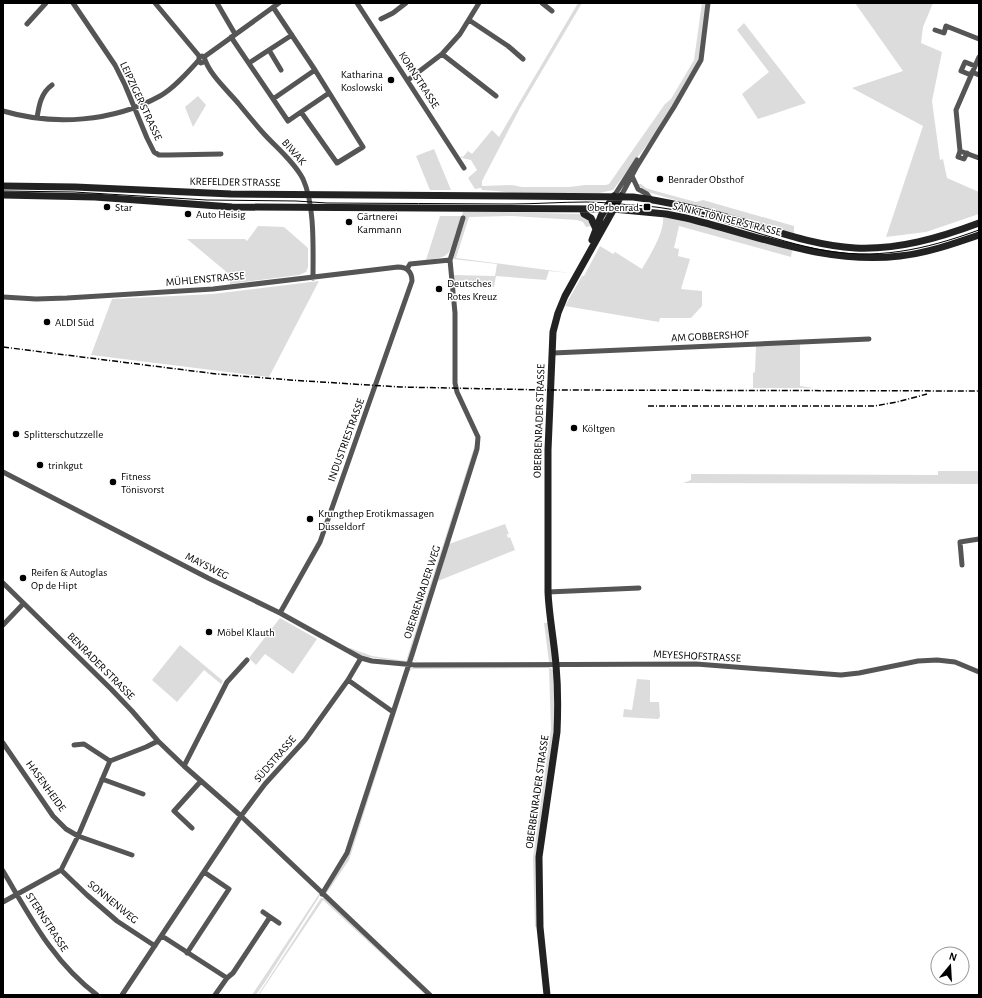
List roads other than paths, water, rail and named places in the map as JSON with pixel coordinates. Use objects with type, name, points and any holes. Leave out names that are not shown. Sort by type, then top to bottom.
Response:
[{"type":"main road","name":"KREFELDER STRASSE","points":[[3,186],[75,187],[208,194],[468,196]]},
{"type":"main road","points":[[3,195],[102,197],[218,207],[310,208]]},
{"type":"main road","name":"SANKT TÖNISER STRASSE","points":[[468,196],[617,196],[651,199],[691,207],[814,242],[855,248],[891,247],[920,242],[938,238],[979,223]]},
{"type":"main road","name":"OBERBENRADER STRASSE","points":[[586,258],[605,208],[617,196]]},
{"type":"main road","name":"OBERBENRADER STRASSE","points":[[547,995],[540,927],[540,857],[557,732],[556,665],[548,592],[548,450],[553,332],[558,313],[586,258],[614,209],[617,196]]},
{"type":"main road","name":"SANKT TÖNISER STRASSE","points":[[310,208],[605,208],[666,214],[686,218],[810,252],[853,258],[882,258],[912,254],[939,248],[979,235]]},
{"type":"main road","points":[[582,208],[584,214],[591,218],[596,229]]},
{"type":"street","points":[[27,24],[46,3]]},
{"type":"street","name":"LEIPZIGER STRASSE","points":[[73,3],[115,65],[154,152],[159,155],[190,156],[221,154]]},
{"type":"street","name":"BIWAK","points":[[155,3],[202,59],[214,76],[265,135],[295,166],[302,178],[310,208],[313,234],[313,278]]},
{"type":"street","points":[[217,3],[249,64],[288,121],[329,93]]},
{"type":"street","points":[[3,111],[37,118],[80,119],[134,108],[161,95],[202,59],[279,3]]},
{"type":"street","name":"KORNSTRASSE","points":[[357,3],[464,168]]},
{"type":"street","points":[[381,19],[393,13],[406,3]]},
{"type":"street","points":[[408,80],[442,54],[460,34],[479,3]]},
{"type":"street","points":[[542,3],[552,11]]},
{"type":"street","name":"OBERBENRADER STRASSE","points":[[617,196],[632,176],[701,60],[708,3]]},
{"type":"street","points":[[273,7],[315,70],[363,148],[337,163],[301,112]]},
{"type":"street","points":[[469,20],[508,46],[523,59]]},
{"type":"street","points":[[935,30],[944,33],[946,26],[979,40]]},
{"type":"street","points":[[249,64],[292,35]]},
{"type":"street","points":[[269,50],[281,70]]},
{"type":"street","points":[[442,54],[496,96]]},
{"type":"street","points":[[979,57],[956,110],[960,151],[979,158]]},
{"type":"street","points":[[975,66],[965,62],[961,70],[979,75]]},
{"type":"street","points":[[273,99],[315,70]]},
{"type":"street","points":[[37,118],[40,101],[47,89],[52,85]]},
{"type":"street","name":"OBERBENRADER STRASSE","points":[[617,196],[647,145],[657,134]]},
{"type":"street","points":[[632,176],[638,189],[647,194],[651,199]]},
{"type":"street","name":"OBERBENRADER WEG","points":[[322,894],[347,853],[473,463],[478,441],[456,389],[455,313],[450,260],[463,218]]},
{"type":"street","points":[[407,269],[410,264],[450,260]]},
{"type":"street","name":"MÜHLENSTRASSE","points":[[3,298],[67,298],[205,290],[398,267],[407,269]]},
{"type":"street","name":"INDUSTRIESTRASSE","points":[[280,613],[320,542],[412,281],[412,275],[407,269]]},
{"type":"street","name":"AM GOBBERSHOF","points":[[553,353],[869,339]]},
{"type":"street","name":"MAYSWEG","points":[[3,472],[202,575],[280,613],[361,658],[372,661],[407,664]]},
{"type":"street","points":[[962,565],[960,542],[979,539]]},
{"type":"street","name":"BENRADER STRASSE","points":[[3,583],[116,695],[158,741],[241,816],[430,995]]},
{"type":"street","points":[[548,592],[639,588]]},
{"type":"street","points":[[3,625],[23,604]]},
{"type":"street","name":"SÜDSTRASSE","points":[[122,995],[241,816],[265,784],[305,740],[348,680],[361,658]]},
{"type":"street","points":[[184,766],[227,682],[247,660]]},
{"type":"street","name":"MEYESHOFSTRASSE","points":[[407,664],[462,666],[696,664],[841,675],[859,673],[918,661],[937,660],[955,662],[979,672]]},
{"type":"street","points":[[348,680],[392,711]]},
{"type":"street","points":[[3,902],[61,870],[78,836],[110,762],[158,741]]},
{"type":"street","name":"HASENHEIDE","points":[[3,743],[53,816],[66,829],[78,836],[132,855]]},
{"type":"street","points":[[74,746],[84,744],[110,762]]},
{"type":"street","points":[[102,779],[143,794]]},
{"type":"street","points":[[192,828],[174,812],[201,781]]},
{"type":"street","name":"SONNENWEG","points":[[61,870],[117,921],[155,946]]},
{"type":"street","name":"STERNSTRASSE","points":[[3,871],[48,946],[65,967],[97,995]]},
{"type":"street","points":[[187,953],[229,889],[204,872]]},
{"type":"street","points":[[263,912],[279,923]]},
{"type":"street","points":[[215,995],[227,978],[233,973],[270,917]]},
{"type":"street","points":[[162,936],[227,978]]},
{"type":"tram line","points":[[3,191],[74,192],[207,200],[296,201],[327,203],[608,203],[646,206],[689,213],[795,244],[817,249],[859,254],[899,252],[939,243],[979,230]]},
{"type":"railway","points":[[3,347],[217,374],[400,387],[547,390],[979,391]]},
{"type":"railway","points":[[648,406],[874,406],[927,394]]},
{"type":"place","name":"Katharina Koslowski","points":[[391,80]]},
{"type":"place","name":"Benrader Obsthof","points":[[660,179]]},
{"type":"place","name":"Star","points":[[107,207]]},
{"type":"place","name":"Oberbenrad","points":[[647,207]]},
{"type":"place","name":"Auto Heisig","points":[[188,214]]},
{"type":"place","name":"Gärtnerei Kammann","points":[[349,222]]},
{"type":"place","name":"Deutsches Rotes Kreuz","points":[[439,289]]},
{"type":"place","name":"ALDI Süd","points":[[47,322]]},
{"type":"place","name":"Költgen","points":[[574,428]]},
{"type":"place","name":"Splitterschutzzelle","points":[[16,434]]},
{"type":"place","name":"trinkgut","points":[[40,465]]},
{"type":"place","name":"Fitness Tönisvorst","points":[[113,482]]},
{"type":"place","name":"Krungthep Erotikmassagen Düsseldorf","points":[[310,519]]},
{"type":"place","name":"Reifen & Autoglas Op de Hipt","points":[[23,578]]},
{"type":"place","name":"Möbel Klauth","points":[[209,632]]}]
